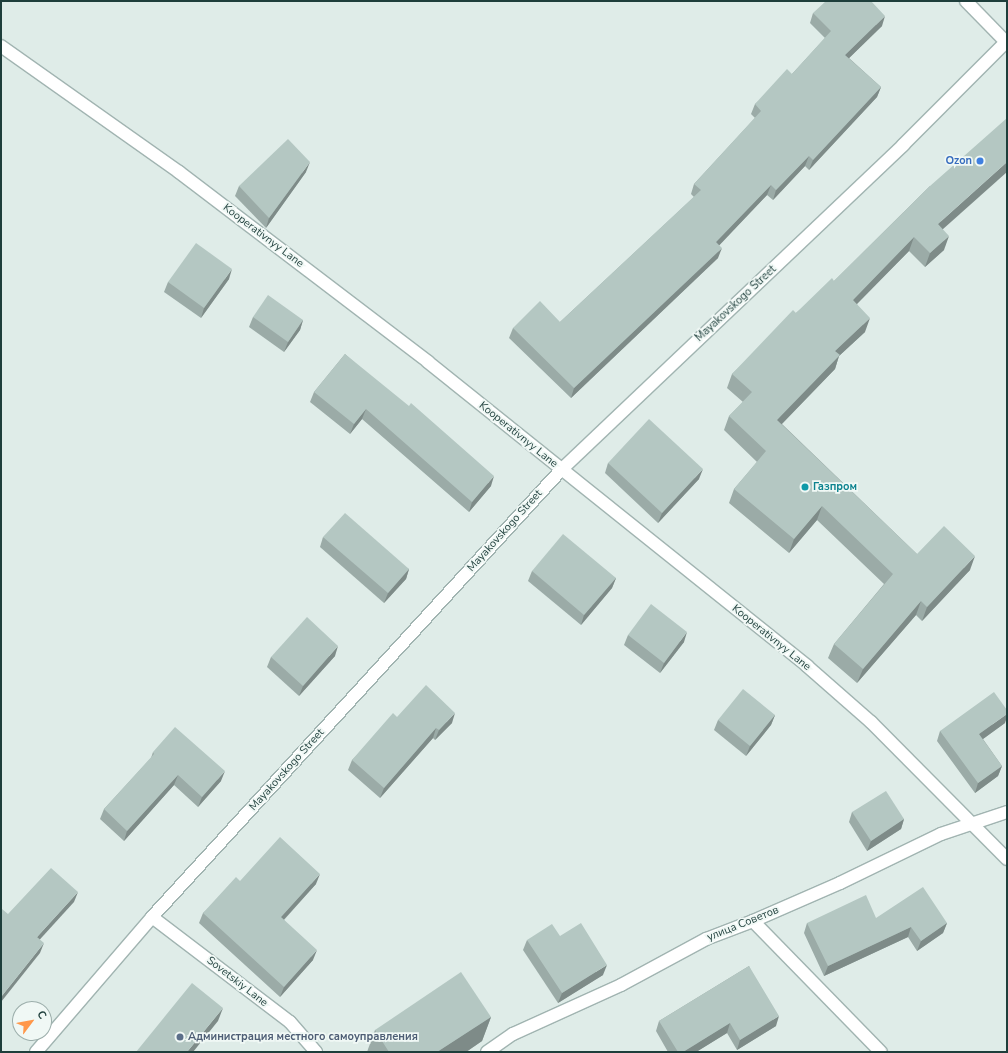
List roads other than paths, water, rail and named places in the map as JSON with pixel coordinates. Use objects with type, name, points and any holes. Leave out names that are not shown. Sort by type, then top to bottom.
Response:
[{"type":"street","points":[[966,1],[1007,42]]},
{"type":"street","name":"Mayakovskogo Street","points":[[36,1052],[152,917],[561,470],[898,151],[1007,42]]},
{"type":"street","name":"Kooperativnyy Lane","points":[[1,46],[179,172],[428,362],[807,666],[871,722],[972,822],[1007,859]]},
{"type":"street","name":"улица Советов","points":[[487,1052],[513,1034],[621,985],[706,938],[752,921],[972,822],[1007,812]]},
{"type":"street","name":"Sovetskiy Lane","points":[[152,917],[290,1022],[316,1052]]},
{"type":"street","points":[[752,921],[881,1052]]},
{"type":"place","name":"Ozon","points":[[980,161]]},
{"type":"place","name":"Газпром","points":[[805,487]]},
{"type":"place","name":"Администрация местного самоуправления","points":[[180,1037]]}]
